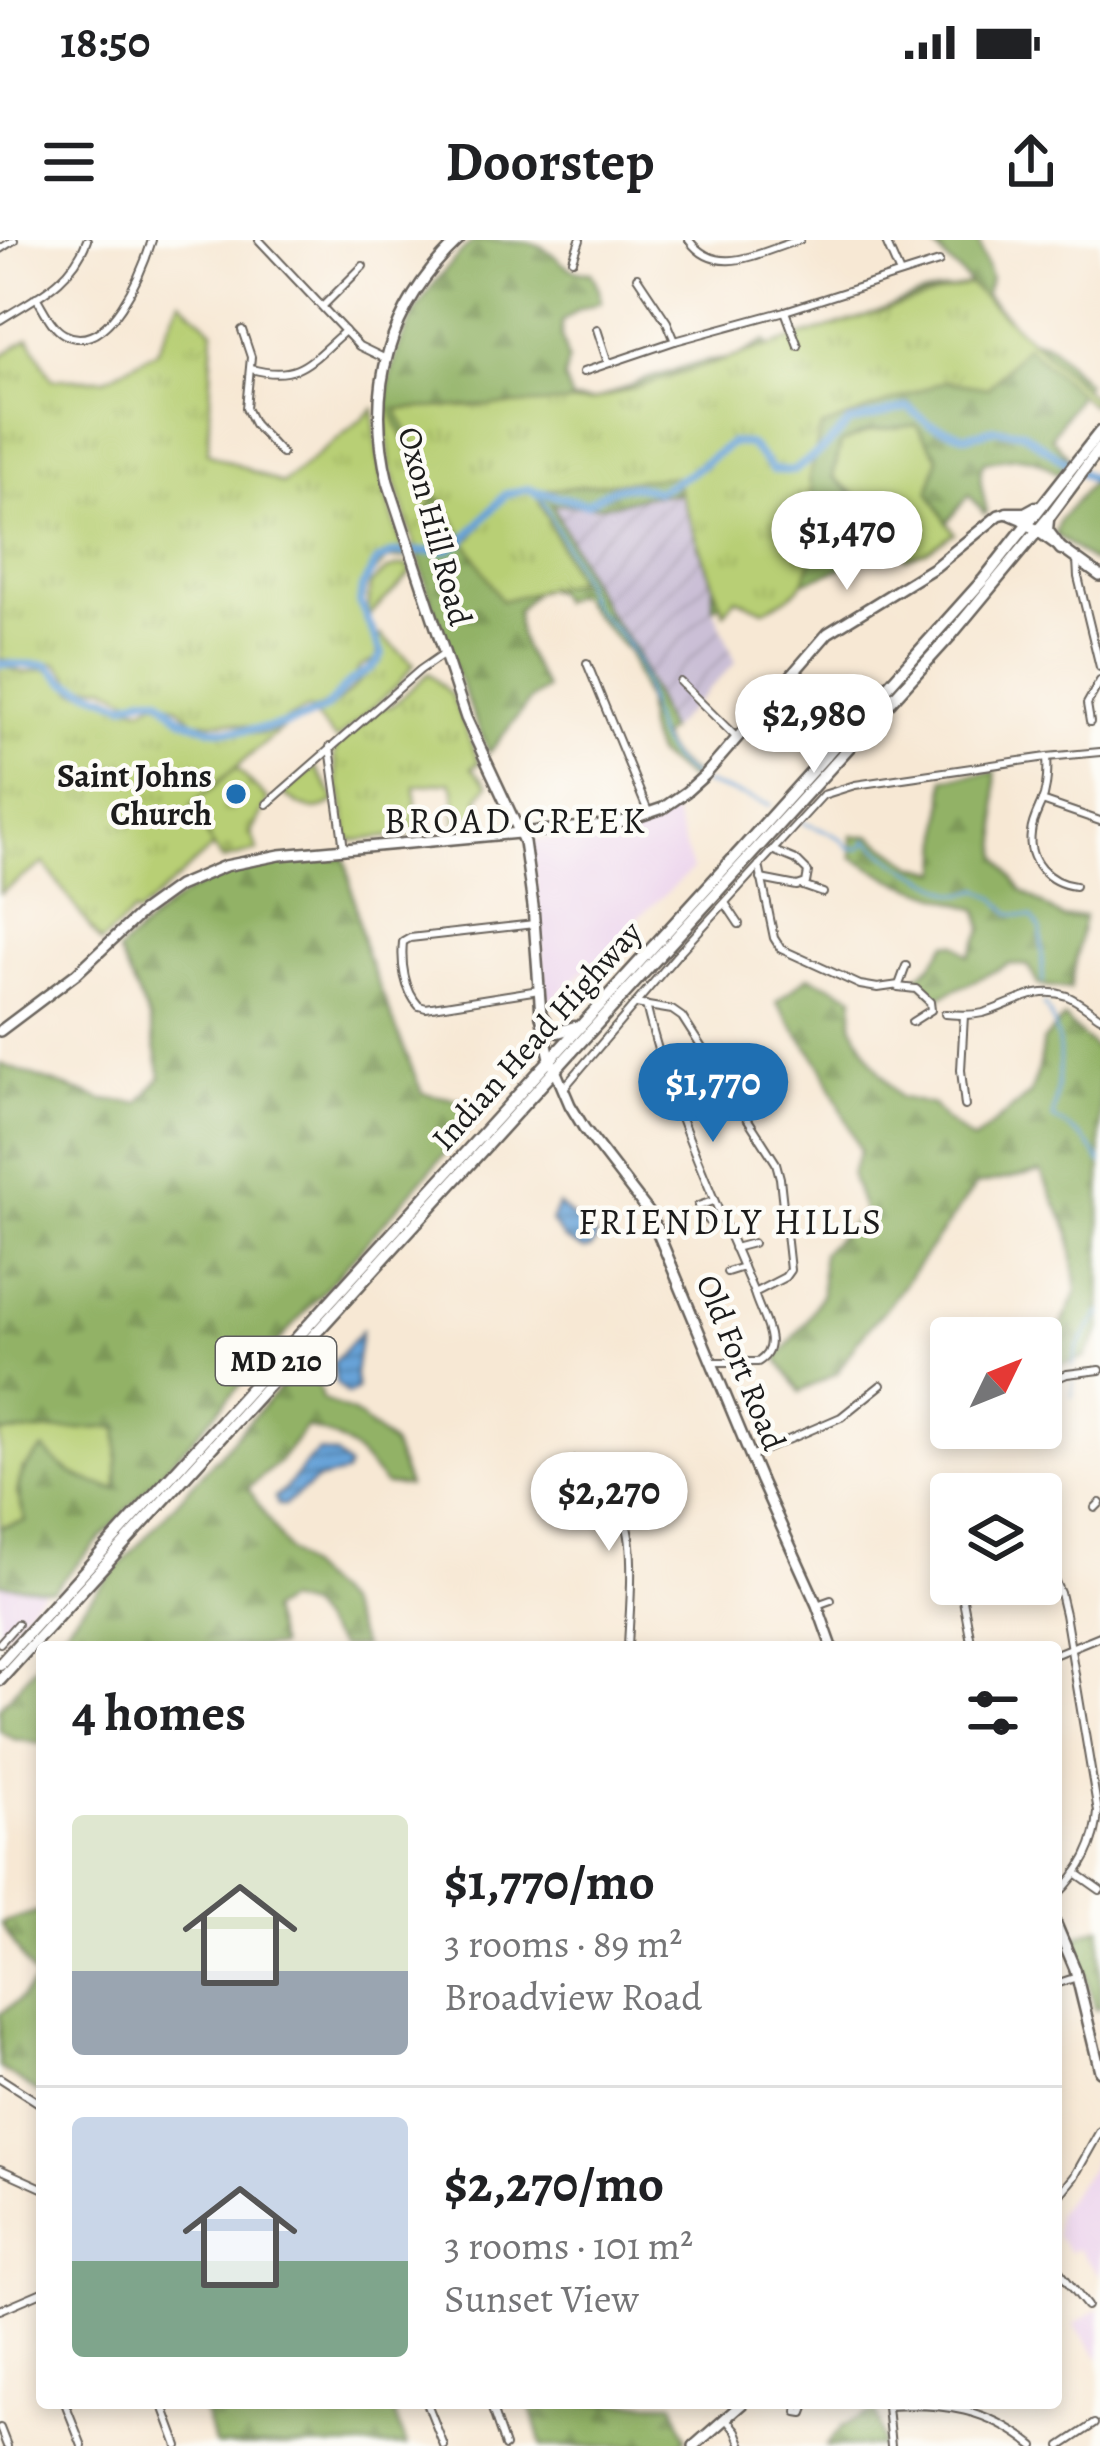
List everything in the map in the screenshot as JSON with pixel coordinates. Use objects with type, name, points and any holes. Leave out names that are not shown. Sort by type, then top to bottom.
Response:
[{"type":"highway","name":"Indian Head Highway","points":[[0,1664],[984,579],[1032,528],[1049,517],[1100,432]]},
{"type":"highway","name":"Indian Head Highway","points":[[0,1680],[951,635],[1032,528],[1052,493],[1100,448]]},
{"type":"highway","points":[[1007,513],[1031,512],[1052,493]]},
{"type":"highway","points":[[1049,517],[1047,530],[1061,549]]},
{"type":"highway","points":[[541,1015],[553,1030],[564,1033],[592,1014]]},
{"type":"main road","name":"Oxon Hill Road","points":[[459,240],[428,272],[396,329],[386,359],[378,416],[380,443],[443,654],[486,766],[520,833]]},
{"type":"main road","points":[[0,1031],[86,966],[150,906],[213,870],[251,859],[616,824],[649,814],[703,777],[829,633],[934,567],[1007,513],[1100,576]]},
{"type":"main road","name":"Old Fort Road","points":[[520,833],[527,854],[541,1015],[550,1058],[570,1105],[600,1152],[650,1214],[830,1641]]},
{"type":"main road","points":[[1062,1939],[1077,1977],[1100,2072]]},
{"type":"main road","points":[[694,2446],[736,2409]]},
{"type":"street","points":[[0,249],[14,240]]},
{"type":"street","points":[[0,320],[73,269],[87,240]]},
{"type":"street","points":[[36,297],[61,332],[75,338],[93,334],[126,301],[152,240]]},
{"type":"street","points":[[259,240],[359,346],[386,359]]},
{"type":"street","points":[[573,260],[580,240]]},
{"type":"street","points":[[689,240],[704,256],[724,261],[800,240]]},
{"type":"street","points":[[885,240],[900,274]]},
{"type":"street","points":[[583,372],[939,262]]},
{"type":"street","points":[[322,306],[363,266]]},
{"type":"street","points":[[638,277],[675,341]]},
{"type":"street","points":[[785,311],[798,346]]},
{"type":"street","points":[[597,329],[608,363]]},
{"type":"street","points":[[242,330],[250,357],[246,408],[282,454]]},
{"type":"street","points":[[250,369],[285,375],[303,368],[345,331]]},
{"type":"street","points":[[1077,560],[1100,667]]},
{"type":"street","points":[[267,805],[330,746],[443,654]]},
{"type":"street","points":[[586,663],[649,814]]},
{"type":"street","points":[[1090,722],[1087,704],[1100,681]]},
{"type":"street","points":[[680,682],[737,738]]},
{"type":"street","points":[[330,746],[344,849]]},
{"type":"street","points":[[563,1089],[823,795],[838,789],[1100,752]]},
{"type":"street","points":[[1047,757],[1047,780],[1030,833],[1034,857],[1051,879],[1075,886]]},
{"type":"street","points":[[1042,801],[1100,820]]},
{"type":"street","points":[[772,850],[806,868],[808,879],[803,886]]},
{"type":"street","points":[[759,865],[774,938],[782,949],[860,985],[916,989],[930,1002],[931,1010],[912,1022]]},
{"type":"street","points":[[761,879],[823,893]]},
{"type":"street","points":[[725,903],[739,924]]},
{"type":"street","points":[[534,924],[410,938],[402,952],[407,989],[426,1008],[539,990]]},
{"type":"street","points":[[896,986],[907,966]]},
{"type":"street","points":[[944,1013],[986,1012],[1038,992],[1064,995],[1100,1017]]},
{"type":"street","points":[[641,1005],[670,1093],[769,1335],[768,1355],[758,1362],[713,1362]]},
{"type":"street","points":[[641,1005],[672,1010],[682,1017],[776,1163],[790,1270],[754,1293]]},
{"type":"street","points":[[964,1015],[961,1070],[965,1106]]},
{"type":"street","points":[[655,1099],[670,1093]]},
{"type":"street","points":[[698,1206],[713,1201]]},
{"type":"street","points":[[708,1221],[720,1217]]},
{"type":"street","points":[[734,1248],[752,1243]]},
{"type":"street","points":[[727,1272],[743,1267]]},
{"type":"street","points":[[1062,1376],[1100,1370]]},
{"type":"street","points":[[751,1456],[842,1417],[881,1385]]},
{"type":"street","points":[[576,1460],[599,1479],[628,1530],[628,1641]]},
{"type":"street","points":[[817,1605],[831,1600]]},
{"type":"street","points":[[1062,1604],[1098,1812],[1092,1845],[1062,1889]]},
{"type":"street","points":[[964,1605],[970,1641]]},
{"type":"street","points":[[0,1643],[17,1624]]},
{"type":"street","points":[[1062,1651],[1100,1636]]},
{"type":"street","points":[[1076,1874],[1100,1890]]},
{"type":"street","points":[[1062,1982],[1077,1977]]},
{"type":"street","points":[[0,2078],[36,2101]]},
{"type":"street","points":[[1062,2192],[1100,2131]]},
{"type":"street","points":[[0,2169],[36,2185]]},
{"type":"street","points":[[1062,2275],[1087,2306]]},
{"type":"street","points":[[0,2310],[36,2294]]},
{"type":"street","points":[[67,2409],[82,2446]]},
{"type":"street","points":[[164,2409],[178,2446]]},
{"type":"street","points":[[433,2409],[444,2446]]},
{"type":"street","points":[[492,2409],[506,2446]]},
{"type":"street","points":[[887,2409],[891,2446]]},
{"type":"street","points":[[966,2409],[1034,2446]]},
{"type":"street","points":[[726,2419],[742,2446]]},
{"type":"street","points":[[1061,2446],[1094,2424]]},
{"type":"street","points":[[0,2428],[7,2446]]},
{"type":"shaded area","points":[[685,493],[699,523],[698,545],[713,584],[713,607],[736,662],[668,731],[634,648],[591,585],[551,504],[616,504]]},
{"type":"shaded area","points":[[673,810],[692,870],[630,925],[625,941],[609,956],[589,967],[547,1005],[530,845],[633,828]]},
{"type":"shaded area","points":[[0,1584],[44,1590],[0,1639]]},
{"type":"shaded area","points":[[1100,2144],[1100,2276],[1078,2249],[1069,2252],[1062,2243],[1062,2206],[1088,2172]]},
{"type":"shaded area","points":[[1100,2308],[1100,2359],[1074,2324]]},
{"type":"green space","points":[[474,240],[532,243],[572,269],[591,272],[601,302],[577,310],[562,322],[561,336],[568,361],[564,379],[572,400],[594,401],[643,380],[734,358],[765,341],[779,374],[895,305],[945,290],[971,289],[927,240],[978,240],[991,278],[985,294],[1026,338],[1049,344],[1087,383],[1051,437],[1070,459],[1057,474],[1040,462],[1023,458],[984,462],[981,479],[987,512],[969,495],[947,522],[929,493],[938,457],[916,425],[869,431],[841,443],[833,477],[850,492],[854,518],[864,531],[874,529],[881,550],[809,580],[713,607],[713,584],[698,545],[699,523],[685,493],[596,506],[552,504],[591,585],[634,648],[668,731],[661,736],[665,749],[695,775],[690,780],[656,754],[647,730],[646,702],[628,651],[581,598],[573,594],[560,602],[555,592],[540,587],[517,611],[519,634],[546,689],[531,699],[489,753],[425,579],[386,416],[395,359],[413,315],[440,276]]},
{"type":"green space","points":[[969,284],[1095,399],[1091,405],[1026,346],[988,388],[945,381],[821,428],[809,478],[823,541],[799,588],[764,610],[736,598],[724,613],[674,476],[535,491],[576,581],[501,601],[466,541],[488,515],[471,534],[463,536],[442,500],[437,500],[397,409],[589,402]]},
{"type":"green space","points":[[180,300],[213,330],[208,453],[282,484],[374,409],[384,485],[406,558],[388,559],[367,580],[361,610],[377,642],[380,635],[414,664],[398,685],[336,740],[315,716],[381,662],[378,645],[377,659],[360,667],[335,699],[257,729],[230,722],[195,722],[179,707],[151,695],[134,702],[107,686],[78,686],[56,663],[26,665],[0,659],[0,357],[29,338],[52,379],[105,379],[157,351]]},
{"type":"green space","points":[[385,408],[390,409],[433,503],[427,508],[437,531],[434,549],[418,556],[390,465]]},
{"type":"green space","points":[[916,424],[938,457],[930,494],[954,533],[906,558],[898,541],[881,550],[867,504],[833,477],[840,443],[869,431]]},
{"type":"green space","points":[[1100,472],[1100,554],[1092,562],[1055,534],[1059,521]]},
{"type":"green space","points":[[408,565],[411,573],[368,617],[370,584],[391,569]]},
{"type":"green space","points":[[0,665],[24,673],[44,669],[56,673],[75,691],[108,694],[133,706],[143,708],[156,700],[198,728],[265,734],[284,727],[191,805],[213,847],[101,943],[44,863],[0,893]]},
{"type":"green space","points":[[429,673],[452,696],[479,763],[472,768],[488,785],[478,798],[490,834],[457,836],[450,782],[415,786],[417,834],[349,841],[336,748]]},
{"type":"green space","points":[[315,767],[336,801],[314,809],[283,793]]},
{"type":"green space","points":[[236,768],[268,800],[251,833],[258,851],[223,860],[191,805]]},
{"type":"green space","points":[[995,772],[999,857],[1021,890],[1063,918],[1084,916],[1070,989],[1038,985],[1029,966],[1010,964],[937,998],[916,977],[947,943],[956,944],[969,956],[983,929],[978,910],[893,880],[852,857],[852,836],[871,836],[915,866],[940,872],[945,778]]},
{"type":"green space","points":[[345,857],[365,951],[422,1093],[488,1105],[53,1590],[0,1584],[0,1527],[26,1521],[19,1489],[27,1466],[44,1449],[76,1476],[117,1489],[118,1427],[0,1433],[0,1064],[103,1100],[139,1103],[161,1077],[150,1021],[118,952],[171,905],[223,875]]},
{"type":"green space","points":[[809,976],[854,996],[852,1024],[899,1097],[933,1105],[973,1141],[1030,1094],[1043,1041],[1064,1018],[1100,1053],[1100,1330],[1085,1358],[1062,1364],[1062,1324],[1077,1292],[1070,1233],[1041,1172],[976,1185],[837,1373],[800,1392],[777,1359],[822,1293],[822,1253],[864,1212],[851,1174],[860,1151],[822,1067],[776,1002]]},
{"type":"green space","points":[[310,1354],[322,1399],[357,1415],[392,1444],[408,1486],[385,1485],[351,1448],[306,1427],[278,1463],[248,1488],[288,1550],[344,1604],[360,1641],[334,1641],[307,1607],[285,1601],[269,1611],[277,1641],[55,1641]]},
{"type":"green space","points":[[118,1426],[118,1489],[86,1482],[60,1469],[23,1468],[17,1493],[26,1521],[0,1527],[0,1433]]},
{"type":"green space","points":[[36,1664],[36,1743],[0,1731],[0,1708]]},
{"type":"green space","points":[[36,1912],[36,1980],[1,1923]]},
{"type":"green space","points":[[1100,1927],[1100,2009],[1095,2009],[1075,1937]]},
{"type":"green space","points":[[36,1980],[36,2091],[0,2068],[0,2014]]},
{"type":"green space","points":[[202,2409],[392,2409],[406,2446],[216,2446]]},
{"type":"green space","points":[[532,2409],[676,2409],[686,2439],[678,2446],[542,2446]]},
{"type":"green space","points":[[876,2410],[883,2446],[826,2446],[844,2425]]},
{"type":"water","points":[[558,1205],[595,1235],[591,1248],[584,1250],[564,1239],[551,1222]]},
{"type":"water","points":[[361,1332],[357,1389],[348,1394],[336,1383],[333,1363]]},
{"type":"water","points":[[319,1451],[337,1455],[348,1467],[345,1474],[317,1480],[285,1505],[278,1505],[275,1498]]},
{"type":"waterway","name":"BROAD CREEK","points":[[0,664],[47,665],[66,682],[125,704],[159,697],[180,717],[196,724],[231,730],[268,728],[324,709],[379,659],[382,654],[360,603],[362,587],[377,562],[393,553],[447,550],[463,541],[506,494],[528,489],[587,504],[620,487],[657,491],[731,443],[749,444],[773,470],[794,471],[849,423],[908,407],[929,424],[966,436],[995,429],[1022,432],[1089,478],[1100,476]]},
{"type":"waterway","points":[[524,490],[542,499],[590,602],[630,649],[665,750],[695,778]]},
{"type":"waterway","points":[[704,783],[770,805]]},
{"type":"waterway","points":[[802,822],[833,835],[849,848],[861,848],[867,840],[897,863],[954,893],[980,889],[1011,914],[1032,917],[1041,930],[1043,982]]},
{"type":"waterway","points":[[1044,1004],[1059,1045],[1053,1118],[1086,1142],[1100,1163]]},
{"type":"waterway","points":[[1073,1366],[1077,1349],[1100,1313]]},
{"type":"waterway","points":[[1072,1396],[1073,1382]]},
{"type":"place","name":"Saint Johns Church","points":[[236,794]]},
{"type":"district","name":"BROAD CREEK","points":[[516,820]]},
{"type":"district","name":"FRIENDLY HILLS","points":[[731,1221]]}]
